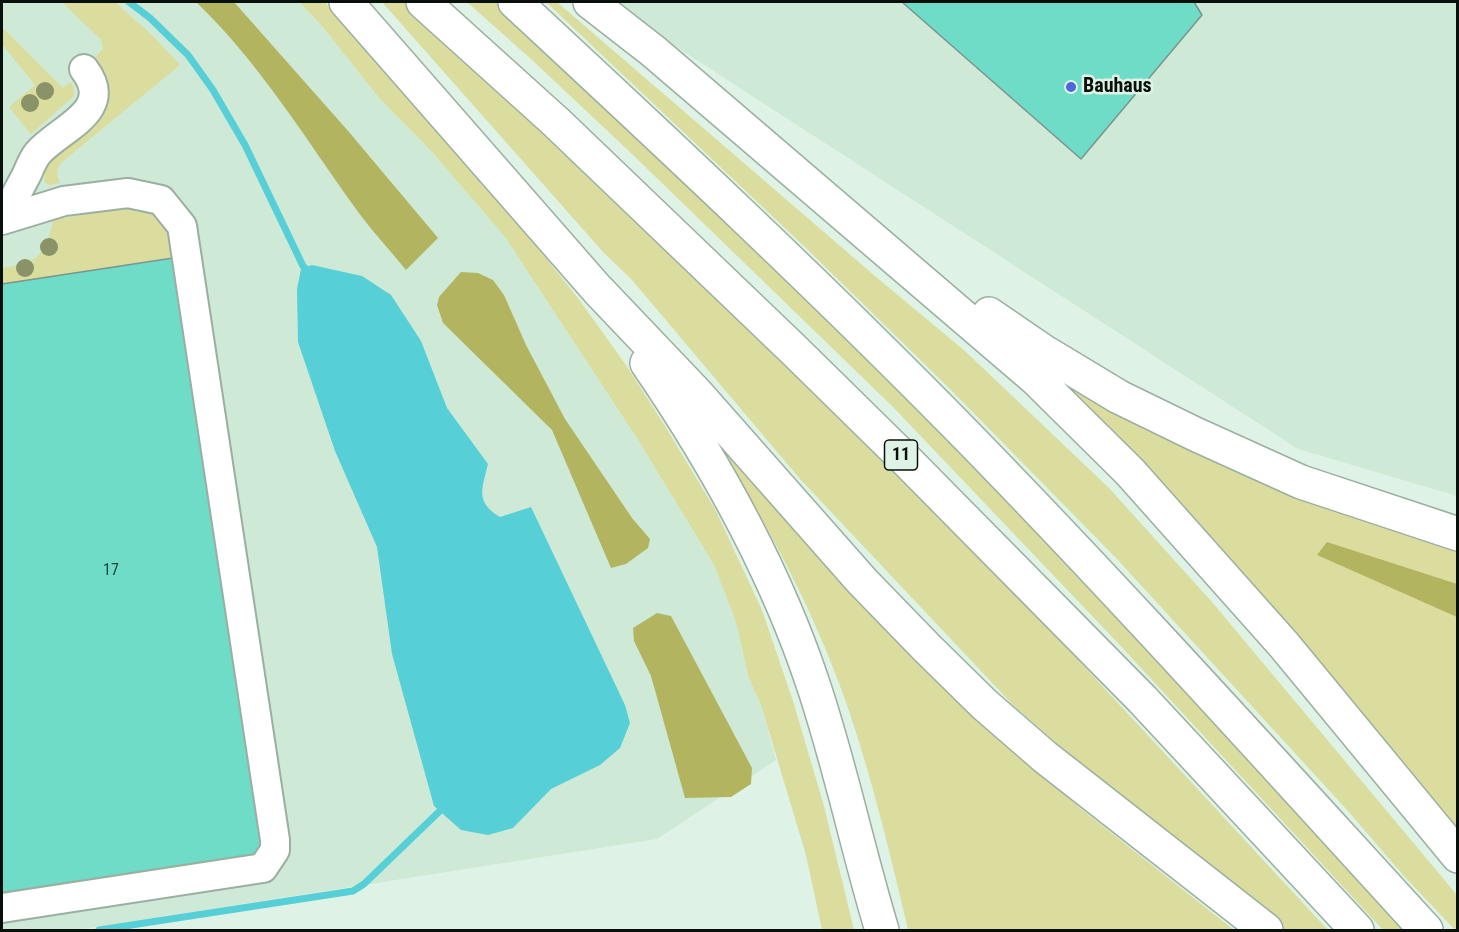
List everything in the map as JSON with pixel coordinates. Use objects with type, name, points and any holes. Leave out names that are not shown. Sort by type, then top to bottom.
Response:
[{"type":"highway","points":[[346,2],[597,289],[697,394],[862,581],[984,704],[1053,764],[1266,930]]},
{"type":"highway","name":"11","points":[[423,2],[556,122],[900,454],[1142,699],[1357,930]]},
{"type":"highway","points":[[515,2],[752,224],[968,437],[1195,677],[1426,930]]},
{"type":"highway","points":[[590,2],[653,51],[1044,386],[1130,472],[1221,573],[1284,645],[1458,856]]},
{"type":"highway","points":[[601,2],[618,12],[696,72],[947,283],[1046,353],[1119,397],[1301,482],[1458,534]]},
{"type":"highway","points":[[597,289],[654,373],[707,458],[741,518],[782,600],[812,680],[842,775],[879,924]]},
{"type":"lane","points":[[2,219],[38,154],[85,114],[93,103],[94,91],[84,69]]},
{"type":"lane","points":[[2,219],[64,201],[128,193],[161,200],[182,226],[273,829],[274,850],[263,868],[2,908]]},
{"type":"shaded area","points":[[2,2],[299,2],[321,25],[380,99],[432,152],[505,237],[640,443],[714,565],[736,622],[748,676],[761,705],[776,760],[657,839],[77,930],[2,930]]},
{"type":"shaded area","points":[[196,2],[234,2],[349,132],[438,238],[406,270],[362,217],[261,75],[219,25]]},
{"type":"shaded area","points":[[608,2],[1457,2],[1457,496],[1298,449]]},
{"type":"shaded area","points":[[461,272],[478,273],[493,280],[504,295],[526,345],[565,419],[632,518],[650,539],[648,548],[626,564],[611,568],[552,430],[443,323],[437,305],[439,297]]},
{"type":"shaded area","points":[[1327,542],[1457,584],[1457,617],[1317,555]]},
{"type":"shaded area","points":[[657,613],[671,616],[752,768],[751,784],[731,797],[685,798],[651,676],[634,641],[633,628]]},
{"type":"green space","points":[[62,2],[115,2],[152,35],[180,65],[62,162],[57,172],[60,183],[49,185],[44,182],[45,170],[49,162],[107,97],[104,76],[94,58],[103,49],[101,40]]},
{"type":"green space","points":[[299,2],[325,2],[464,156],[578,298],[626,365],[716,511],[762,610],[793,701],[824,806],[854,930],[822,930],[806,855],[761,705],[748,676],[736,622],[714,565],[640,443],[505,237],[432,152],[380,99],[321,25]]},
{"type":"green space","points":[[382,2],[406,2],[533,117],[790,366],[1055,635],[1328,930],[1285,930],[1113,793],[1013,705],[800,479],[632,280],[603,252]]},
{"type":"green space","points":[[467,2],[506,2],[791,273],[1418,930],[1383,930],[1116,641],[893,407],[632,154]]},
{"type":"green space","points":[[546,2],[557,2],[965,351],[1109,488],[1212,602],[1457,895],[1457,930],[1403,875],[1348,811],[1116,558],[949,388],[807,249]]},
{"type":"green space","points":[[2,27],[63,88],[70,82],[74,87],[74,96],[31,134],[9,107],[35,85],[2,44]]},
{"type":"green space","points":[[126,207],[150,211],[163,219],[171,234],[176,257],[2,284],[2,268],[32,260],[43,250],[53,220]]},
{"type":"green space","points":[[1032,359],[1457,547],[1457,837]]},
{"type":"green space","points":[[683,393],[1020,756],[1080,808],[1234,930],[908,930],[866,765],[849,711],[816,627],[755,507]]},
{"type":"water","points":[[312,265],[362,276],[391,295],[421,341],[447,408],[488,464],[482,494],[487,506],[500,517],[531,507],[625,705],[630,723],[620,748],[600,765],[551,789],[513,828],[488,835],[461,830],[434,806],[392,654],[377,547],[335,451],[298,342],[297,289],[301,269]]},
{"type":"building","name":"Bauhaus","points":[[902,2],[1194,2],[1202,15],[1081,159]]},
{"type":"building","points":[[173,258],[264,857],[2,896],[2,284]]},
{"type":"waterway","points":[[129,2],[150,18],[188,55],[213,90],[245,145],[303,266],[310,273]]},
{"type":"waterway","points":[[99,930],[353,891],[364,884],[446,805]]},
{"type":"place","name":"Bauhaus","points":[[1071,87]]}]
